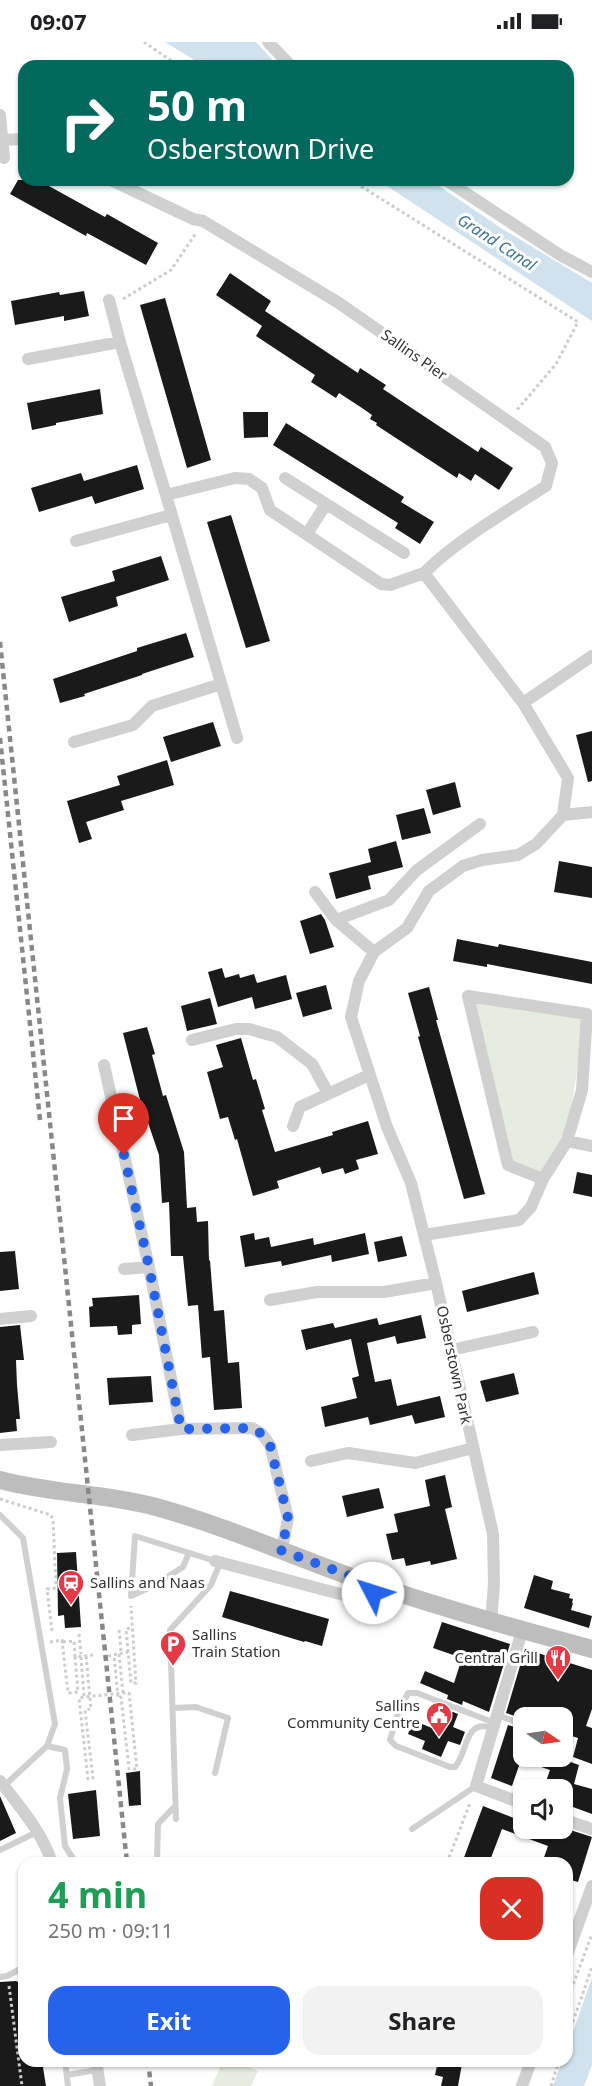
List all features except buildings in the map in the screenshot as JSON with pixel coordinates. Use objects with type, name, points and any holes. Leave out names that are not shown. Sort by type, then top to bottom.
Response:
[{"type":"street","points":[[268,42],[285,60]]},
{"type":"street","points":[[0,115],[4,158]]},
{"type":"street","points":[[2,140],[18,139]]},
{"type":"street","name":"Sallins Pier","points":[[124,186],[193,219],[203,221],[339,303],[545,447],[552,463],[546,486],[497,517],[424,573],[385,586],[270,510],[262,489],[249,479],[235,478],[166,495]]},
{"type":"street","points":[[455,186],[560,255],[592,272]]},
{"type":"street","points":[[109,300],[237,738]]},
{"type":"street","points":[[28,359],[120,342]]},
{"type":"street","points":[[285,478],[404,553]]},
{"type":"street","points":[[307,534],[326,504]]},
{"type":"street","points":[[76,541],[171,515]]},
{"type":"street","points":[[315,892],[336,920],[374,952],[408,928],[429,891],[463,866],[482,860],[518,855],[536,844],[563,815],[568,778],[523,703],[424,573]]},
{"type":"street","points":[[523,703],[592,656]]},
{"type":"street","points":[[74,742],[133,726],[152,706],[221,684]]},
{"type":"street","points":[[563,815],[592,812]]},
{"type":"street","points":[[336,920],[389,900],[417,870],[480,824]]},
{"type":"street","name":"Osberstown Park","points":[[374,952],[359,981],[351,1017],[387,1127],[411,1183],[436,1283],[493,1534],[494,1584],[491,1622]]},
{"type":"street","points":[[424,1235],[519,1220],[531,1208],[543,1179],[567,1142],[582,1090],[587,1014],[468,996],[508,1165],[543,1179]]},
{"type":"street","points":[[192,1040],[236,1029],[263,1032],[276,1037],[312,1064],[328,1093]]},
{"type":"street","points":[[104,1065],[149,1267],[181,1429]]},
{"type":"street","points":[[293,1126],[300,1107],[369,1075]]},
{"type":"street","points":[[567,1142],[592,1146]]},
{"type":"street","points":[[124,1269],[149,1267]]},
{"type":"street","points":[[270,1300],[317,1292],[384,1292],[436,1283]]},
{"type":"street","points":[[0,1318],[31,1316]]},
{"type":"street","points":[[451,1350],[533,1332]]},
{"type":"street","points":[[132,1435],[181,1429],[252,1428],[262,1434],[270,1445],[288,1518],[280,1550]]},
{"type":"street","points":[[0,1445],[51,1442]]},
{"type":"street","points":[[311,1461],[348,1453],[415,1463],[473,1448]]},
{"type":"street","points":[[0,1480],[32,1488],[129,1501],[186,1516],[375,1585],[491,1622],[592,1649]]},
{"type":"street","points":[[217,1562],[359,1599],[369,1598],[375,1585]]},
{"type":"street","points":[[513,1800],[476,1786],[522,1631]]},
{"type":"street","points":[[2,1784],[37,1832],[50,1857]]},
{"type":"street","points":[[573,1823],[592,1829]]},
{"type":"street","points":[[573,1938],[592,1886]]},
{"type":"street","points":[[97,2067],[100,2086]]},
{"type":"street","points":[[522,2086],[529,2067]]},
{"type":"lane","points":[[0,1515],[23,1538],[55,1724],[46,1746],[2,1784]]},
{"type":"lane","points":[[176,1819],[171,1630],[211,1585],[217,1562],[189,1553],[135,1536],[131,1596],[153,1586],[183,1567],[189,1553]]},
{"type":"lane","points":[[495,1722],[477,1726],[471,1733],[454,1767],[396,1746],[390,1740],[397,1716],[408,1693],[417,1693],[495,1722],[513,1724]]},
{"type":"lane","points":[[173,1708],[196,1707],[228,1718],[215,1773]]},
{"type":"lane","points":[[46,1746],[65,1749],[67,1768],[60,1798],[65,1846],[72,1857]]},
{"type":"lane","points":[[412,1829],[476,1786]]},
{"type":"lane","points":[[157,1857],[158,1824],[176,1806]]},
{"type":"lane","points":[[0,1850],[37,1832]]},
{"type":"lane","points":[[4,1976],[18,1970]]},
{"type":"lane","points":[[66,2067],[68,2086]]},
{"type":"lane","points":[[67,2075],[94,2067]]},
{"type":"path","points":[[144,42],[170,60]]},
{"type":"path","points":[[361,186],[578,322],[556,364],[508,421]]},
{"type":"path","points":[[109,300],[122,300],[171,270],[203,221]]},
{"type":"path","points":[[0,1499],[47,1514],[52,1518],[57,1588],[47,1589],[53,1642]]},
{"type":"path","points":[[56,1584],[77,1584]]},
{"type":"path","points":[[131,1596],[131,1628],[136,1683],[131,1683],[128,1652],[126,1629],[131,1628]]},
{"type":"path","points":[[119,1630],[123,1693]]},
{"type":"path","points":[[79,1634],[84,1697]]},
{"type":"path","points":[[42,1643],[74,1641],[78,1692],[68,1693],[63,1642]]},
{"type":"path","points":[[108,1656],[128,1652]]},
{"type":"path","points":[[86,1656],[91,1709],[85,1710],[93,1778],[88,1779],[79,1698],[84,1697],[123,1693],[129,1693],[137,1768],[129,1769],[122,1697],[118,1698],[114,1654]]},
{"type":"path","points":[[75,1657],[93,1655]]},
{"type":"path","points":[[449,1857],[476,1786]]},
{"type":"path","points":[[573,1985],[592,1934]]},
{"type":"path","points":[[573,2022],[592,1967]]},
{"type":"path","points":[[4,1976],[18,2062]]},
{"type":"path","points":[[19,2067],[22,2086]]},
{"type":"path","points":[[551,2086],[558,2067]]},
{"type":"shaded area","points":[[471,999],[585,1018],[567,1136],[538,1179],[507,1161]]},
{"type":"shaded area","points":[[220,2067],[249,2067],[258,2071],[251,2086],[212,2086]]},
{"type":"water","points":[[165,42],[256,42],[272,60],[194,60]]},
{"type":"water","name":"Grand Canal","points":[[387,186],[439,186],[501,228],[592,283],[592,321]]},
{"type":"water","points":[[592,1978],[592,2065],[584,2086],[553,2086],[560,2067],[573,2067],[573,2031]]},
{"type":"railway","points":[[0,642],[126,1857]]},
{"type":"railway","points":[[0,738],[40,1120]]},
{"type":"railway","points":[[149,2067],[151,2086]]},
{"type":"place","name":"Sallins and Naas","points":[[71,1606]]},
{"type":"place","name":"Sallins Train Station","points":[[173,1667]]},
{"type":"place","name":"Central Grill","points":[[558,1681]]},
{"type":"place","name":"Sallins Community Centre","points":[[439,1738]]},
{"type":"route","points":[[124,1155],[181,1429],[252,1428],[262,1434],[270,1445],[288,1518],[280,1550],[375,1585],[373,1593]]}]
